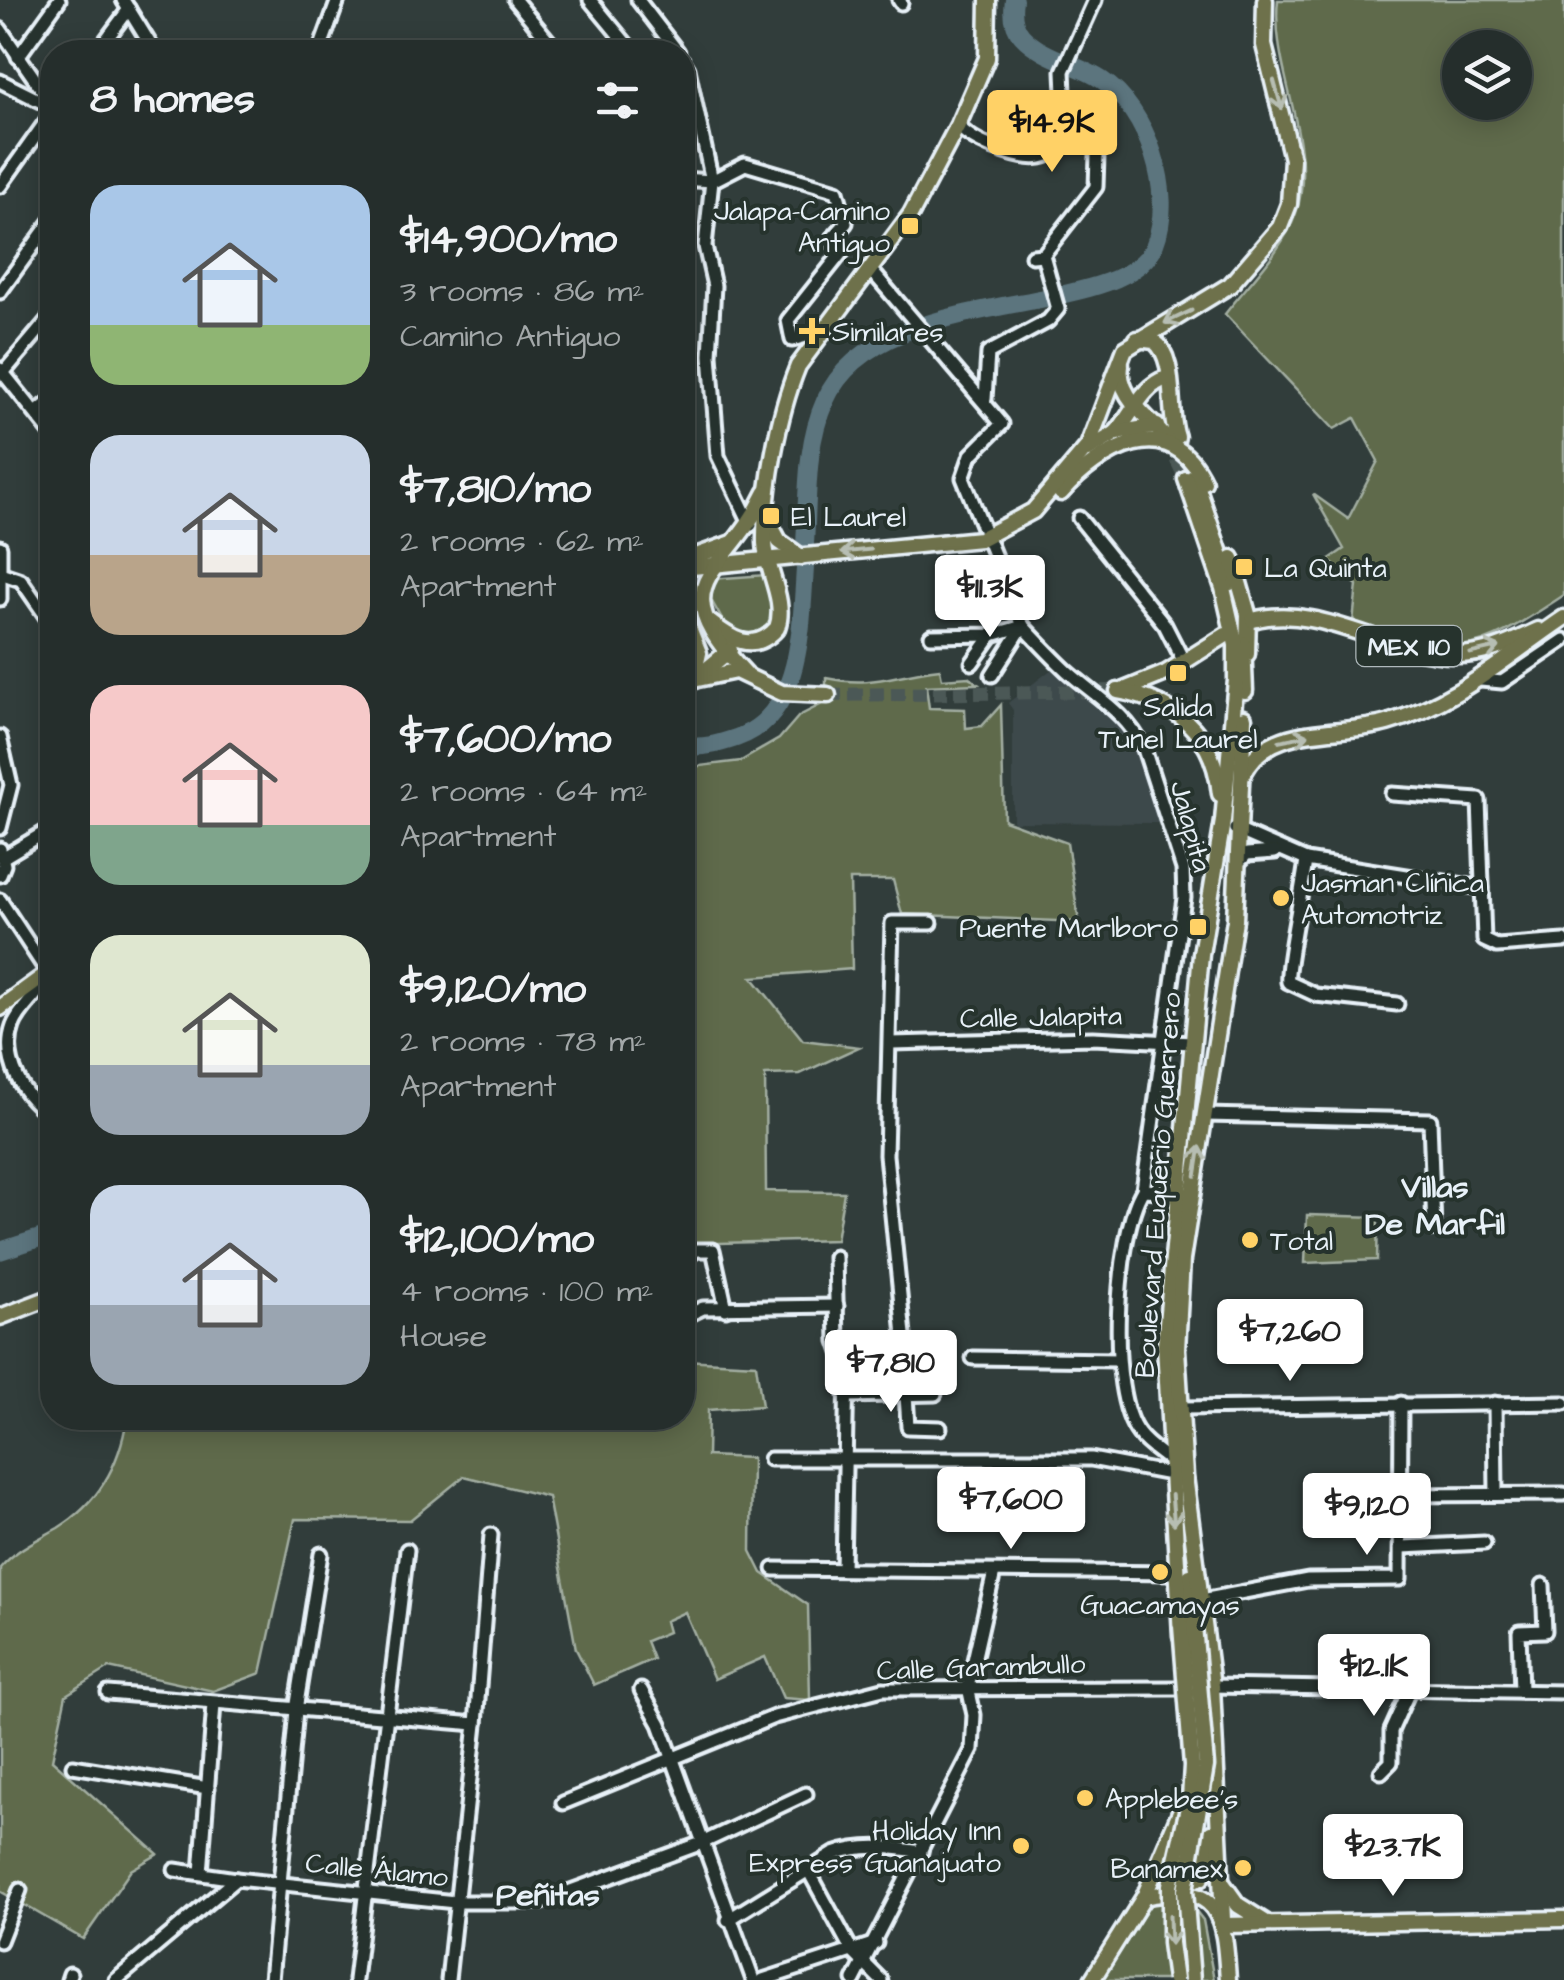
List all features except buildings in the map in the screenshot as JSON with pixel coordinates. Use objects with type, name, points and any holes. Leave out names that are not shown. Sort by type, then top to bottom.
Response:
[{"type":"main road","points":[[695,679],[732,648],[760,642],[777,628],[781,617],[767,561],[768,520],[790,386],[824,331],[911,214],[958,125],[986,58],[988,0]]},
{"type":"main road","points":[[986,538],[1022,520],[1082,454],[1102,420],[1112,374],[1131,344],[1194,310],[1230,285],[1273,238],[1290,204],[1293,184],[1290,136],[1264,45],[1265,0]]},
{"type":"main road","points":[[1131,344],[1160,346],[1166,357],[1172,438],[1138,408],[1120,376],[1131,344]]},
{"type":"main road","points":[[1082,454],[1116,433],[1138,408],[1144,393],[1167,378]]},
{"type":"main road","points":[[1116,433],[1157,426]]},
{"type":"main road","points":[[695,565],[986,538],[1037,516],[1110,450],[1134,442],[1172,448],[1196,465],[1232,557],[1248,614],[1246,664]]},
{"type":"main road","name":"Boulevard Euquerio Guerrero","points":[[1144,1897],[1175,1828],[1184,1791],[1180,1688],[1188,1626],[1178,1573],[1169,1467],[1165,1345],[1201,954],[1229,825],[1236,709],[1236,645],[1190,477],[1224,559],[1246,664],[1237,805]]},
{"type":"main road","points":[[746,674],[732,648],[707,620],[700,597],[704,578],[750,525],[773,478]]},
{"type":"main road","points":[[768,520],[779,541],[801,558]]},
{"type":"main road","points":[[695,559],[738,541]]},
{"type":"main road","name":"MEX 110","points":[[1253,620],[1278,616],[1307,620],[1458,655],[1498,648],[1563,618]]},
{"type":"main road","name":"MEX 110","points":[[1228,1980],[1215,1811],[1212,1686],[1192,1532],[1177,1349],[1182,1260],[1235,920],[1236,865],[1229,825],[1248,764],[1275,742],[1389,723],[1481,680],[1563,618]]},
{"type":"main road","points":[[1226,634],[1148,682],[1118,692],[1176,709],[1200,736],[1218,770],[1229,825]]},
{"type":"main road","points":[[695,682],[727,671],[746,674],[771,688],[798,696],[828,696]]},
{"type":"main road","points":[[0,1008],[40,979]]},
{"type":"main road","points":[[0,1317],[40,1302]]},
{"type":"main road","points":[[1175,1980],[1170,1885],[1192,1766],[1188,1550],[1192,1532]]},
{"type":"main road","points":[[1188,1626],[1206,1766],[1185,1890],[1192,1980]]},
{"type":"main road","points":[[1184,1791],[1186,1809],[1175,1866],[1184,1880],[1197,1881],[1204,1873],[1215,1811]]},
{"type":"main road","points":[[1222,1882],[1238,1905],[1266,1923]]},
{"type":"main road","points":[[1144,1897],[1190,1893],[1205,1899],[1224,1922],[1564,1919]]},
{"type":"main road","name":"MEX 110","points":[[1092,1980],[1144,1897]]},
{"type":"street","points":[[18,58],[59,0]]},
{"type":"street","points":[[323,40],[338,0]]},
{"type":"street","points":[[515,0],[548,40]]},
{"type":"street","points":[[590,0],[623,40]]},
{"type":"street","points":[[638,0],[669,40]]},
{"type":"street","points":[[958,125],[962,132],[1022,157],[1041,157],[1056,151],[1066,138],[1064,71],[1095,0]]},
{"type":"street","points":[[104,40],[126,5],[148,40]]},
{"type":"street","points":[[0,29],[40,90]]},
{"type":"street","points":[[0,81],[40,102]]},
{"type":"street","points":[[695,102],[712,181],[705,246],[714,286],[710,355],[718,456],[750,525]]},
{"type":"street","points":[[985,400],[988,353],[1048,321],[1058,309],[1052,282],[1037,256],[1096,187],[1098,124],[1067,115]]},
{"type":"street","points":[[0,186],[40,126]]},
{"type":"street","points":[[695,180],[712,181],[745,164],[837,190],[846,224],[830,241],[846,247],[788,320],[792,340],[824,331]]},
{"type":"street","points":[[0,292],[40,237]]},
{"type":"street","points":[[870,269],[985,400],[1002,428],[980,442],[965,465],[963,478],[1022,626]]},
{"type":"street","points":[[40,328],[1,371],[40,416]]},
{"type":"street","points":[[1080,518],[1165,625],[1184,662]]},
{"type":"street","points":[[0,547],[0,599]]},
{"type":"street","points":[[3,574],[20,580],[40,609]]},
{"type":"street","points":[[932,636],[992,635],[1022,626]]},
{"type":"street","points":[[992,675],[1022,626]]},
{"type":"street","name":"Jalapita","points":[[1022,626],[1069,673],[1108,700],[1135,730],[1184,869],[1167,1042],[1143,1190],[1135,1202],[1126,1246],[1118,1360],[1136,1428],[1169,1467]]},
{"type":"street","points":[[972,663],[992,635]]},
{"type":"street","points":[[1481,680],[1502,682],[1564,640]]},
{"type":"street","points":[[0,737],[11,785],[0,828]]},
{"type":"street","points":[[0,772],[11,785]]},
{"type":"street","points":[[1392,794],[1479,800],[1484,940],[1506,946],[1564,942]]},
{"type":"street","points":[[1229,825],[1306,860],[1482,888]]},
{"type":"street","points":[[0,875],[2,853],[40,834]]},
{"type":"street","points":[[1236,865],[1246,854],[1284,851]]},
{"type":"street","points":[[1306,860],[1299,923],[1286,977],[1301,992],[1397,1004]]},
{"type":"street","points":[[0,900],[40,956]]},
{"type":"street","points":[[846,1366],[890,1359],[900,1352],[904,1336],[886,1156],[892,923],[930,923]]},
{"type":"street","points":[[40,992],[12,1027],[10,1043],[24,1093],[40,1109]]},
{"type":"street","name":"Calle Jalapita","points":[[891,1044],[1093,1038],[1192,1043]]},
{"type":"street","points":[[1205,1115],[1430,1120],[1434,1229]]},
{"type":"street","points":[[1143,1190],[1178,1192]]},
{"type":"street","points":[[695,1251],[713,1250],[726,1308]]},
{"type":"street","points":[[835,1257],[837,1340],[846,1366],[844,1569]]},
{"type":"street","points":[[695,1312],[703,1308],[836,1306]]},
{"type":"street","points":[[974,1358],[1118,1360]]},
{"type":"street","points":[[906,1394],[908,1426],[940,1428]]},
{"type":"street","points":[[846,1396],[935,1394]]},
{"type":"street","points":[[1202,1600],[1308,1580],[1400,1580],[1401,1403]]},
{"type":"street","points":[[1494,1403],[1496,1494]]},
{"type":"street","points":[[1180,1408],[1564,1403]]},
{"type":"street","points":[[770,1459],[1092,1459],[1169,1467]]},
{"type":"street","points":[[1402,1495],[1564,1494]]},
{"type":"street","points":[[448,1980],[476,1724],[491,1536]]},
{"type":"street","points":[[1402,1548],[1484,1543]]},
{"type":"street","points":[[355,1980],[407,1550]]},
{"type":"street","points":[[271,1980],[296,1710],[321,1554]]},
{"type":"street","points":[[774,1569],[1178,1573]]},
{"type":"street","points":[[854,1980],[972,1750],[974,1715],[968,1686],[994,1572]]},
{"type":"street","points":[[1521,1692],[1520,1632],[1544,1631],[1543,1584]]},
{"type":"street","points":[[1212,1686],[1564,1692]]},
{"type":"street","name":"Calle Garambullo","points":[[563,1804],[774,1717],[883,1688],[1180,1688]]},
{"type":"street","points":[[1382,1772],[1391,1762],[1391,1732],[1410,1689]]},
{"type":"street","points":[[641,1690],[672,1760],[753,1980]]},
{"type":"street","points":[[108,1693],[476,1724]]},
{"type":"street","points":[[201,1873],[214,1704]]},
{"type":"street","points":[[73,1766],[208,1788]]},
{"type":"street","name":"Calle Álamo","points":[[175,1870],[454,1902],[541,1902],[702,1844],[806,1794]]},
{"type":"street","points":[[728,1920],[758,1905],[807,1868],[850,1849],[890,1847],[922,1852]]},
{"type":"street","points":[[807,1868],[852,1951],[881,1980]]},
{"type":"street","points":[[116,1980],[236,1879]]},
{"type":"street","points":[[0,1942],[20,1890]]},
{"type":"street","points":[[762,1980],[876,1943]]},
{"type":"shaded area","points":[[1056,666],[1115,713],[1137,741],[1162,823],[1013,822],[1013,710],[1008,703]]},
{"type":"green space","points":[[1278,0],[1564,0],[1564,595],[1484,641],[1443,646],[1353,622],[1357,585],[1328,560],[1344,549],[1313,494],[1348,519],[1378,461],[1355,418],[1334,429],[1225,314],[1283,240],[1296,213],[1302,187],[1298,134],[1281,53]]},
{"type":"green space","points":[[766,575],[774,622],[753,640],[729,632],[710,598],[710,579]]},
{"type":"green space","points":[[940,669],[942,679],[969,677],[978,684],[926,686],[929,708],[965,709],[966,728],[982,726],[1001,705],[1004,820],[1067,843],[1079,922],[902,914],[893,880],[850,880],[852,969],[752,977],[803,1040],[859,1047],[800,1074],[765,1075],[766,1191],[844,1192],[836,1240],[695,1244],[695,767],[741,761],[779,739],[799,716],[826,702],[826,678],[871,681]]},
{"type":"green space","points":[[1307,1215],[1378,1217],[1377,1260],[1305,1263]]},
{"type":"green space","points":[[695,1361],[756,1364],[762,1406],[708,1410],[707,1456],[752,1458],[751,1551],[762,1573],[808,1605],[810,1700],[783,1698],[765,1657],[714,1679],[685,1612],[665,1621],[668,1632],[646,1641],[653,1659],[594,1685],[576,1649],[548,1497],[464,1476],[410,1520],[295,1519],[261,1673],[213,1691],[109,1668],[66,1695],[52,1760],[158,1854],[131,1870],[83,1939],[0,1891],[0,1568],[85,1507],[105,1480],[124,1430],[695,1430]]},
{"type":"green space","points":[[1164,1899],[1188,1901],[1203,1920],[1214,1980],[1102,1980],[1150,1905]]},
{"type":"waterway","points":[[805,544],[814,435],[825,401],[853,363],[895,336],[945,319],[1099,285],[1135,269],[1155,244],[1162,201],[1159,178],[1153,154],[1132,111],[1102,80],[1030,44],[1017,28],[1014,0]]},
{"type":"waterway","points":[[695,746],[736,738],[758,727],[774,710],[794,667],[805,568]]},
{"type":"waterway","points":[[0,1251],[40,1238]]},
{"type":"tunnel","points":[[1167,440],[1186,479]]},
{"type":"tunnel","points":[[828,695],[1118,691]]},
{"type":"place","name":"Jalapa-Camino Antiguo","points":[[910,226]]},
{"type":"place","name":"Similares","points":[[812,331]]},
{"type":"place","name":"El Laurel","points":[[771,516]]},
{"type":"place","name":"La Quinta","points":[[1244,567]]},
{"type":"place","name":"Salida Tunel Laurel","points":[[1178,673]]},
{"type":"place","name":"Jasman Clínica Automotriz","points":[[1281,898]]},
{"type":"place","name":"Puente Marlboro","points":[[1198,927]]},
{"type":"place","name":"Total","points":[[1250,1240]]},
{"type":"place","name":"Guacamayas","points":[[1160,1572]]},
{"type":"place","name":"Applebee's","points":[[1085,1798]]},
{"type":"place","name":"Holiday Inn Express Guanajuato","points":[[1021,1846]]},
{"type":"place","name":"Banamex","points":[[1243,1868]]},
{"type":"district","name":"Villas De Marfil","points":[[1435,1204]]},
{"type":"district","name":"Peñitas","points":[[548,1894]]}]
